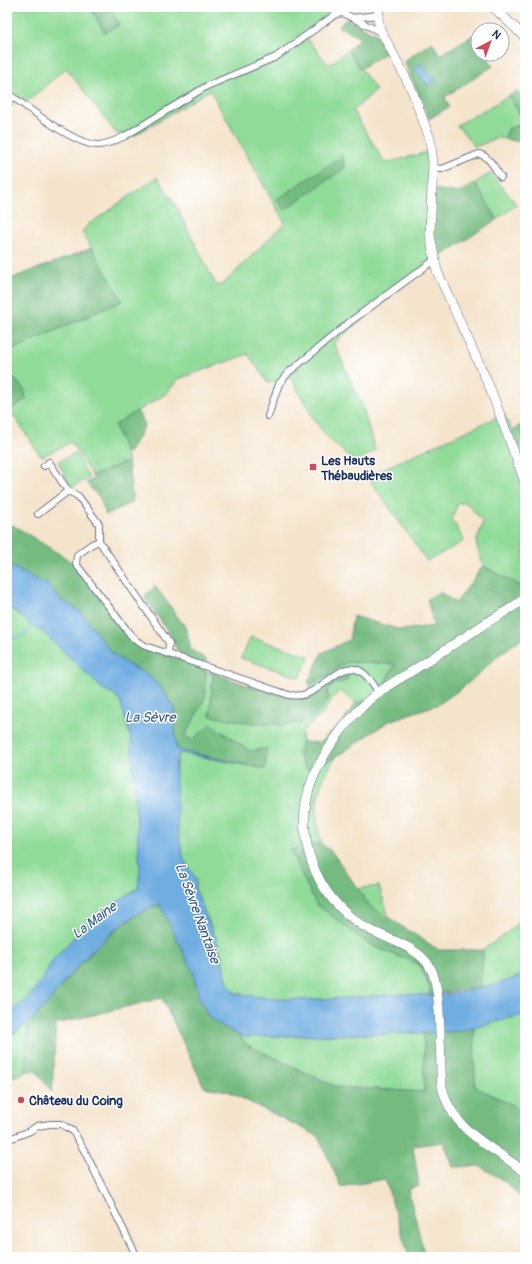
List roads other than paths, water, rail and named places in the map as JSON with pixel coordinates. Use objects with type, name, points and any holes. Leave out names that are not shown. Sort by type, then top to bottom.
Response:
[{"type":"main road","points":[[493,7],[525,37]]},
{"type":"main road","points":[[378,14],[382,33],[403,70],[420,108],[430,139],[433,168],[429,225],[433,261],[442,286],[490,388],[525,482]]},
{"type":"main road","points":[[525,598],[378,692],[355,714],[316,770],[306,803],[304,819],[306,845],[315,874],[334,902],[364,927],[421,957],[430,968],[436,986],[442,1088],[447,1103],[455,1118],[467,1130],[525,1172]]},
{"type":"street","points":[[7,93],[79,141],[99,145],[111,143],[125,136],[207,86],[276,57],[336,14],[343,13],[382,33]]},
{"type":"street","points":[[352,18],[378,14]]},
{"type":"street","points":[[363,24],[378,14]]},
{"type":"street","points":[[433,168],[442,169],[479,154],[484,155],[488,159],[501,177]]},
{"type":"street","points":[[268,416],[278,384],[288,373],[350,321],[433,261]]},
{"type":"street","points":[[44,466],[49,462],[68,492],[78,496],[99,524],[99,541],[169,643],[168,654]]},
{"type":"street","points":[[38,514],[68,492]]},
{"type":"street","points":[[99,541],[92,544],[77,555],[76,564],[136,640],[145,646],[289,695],[305,694],[335,674],[348,669],[364,674],[378,692]]},
{"type":"street","points":[[7,1140],[30,1132],[37,1126],[50,1124],[61,1124],[73,1131],[137,1257]]},
{"type":"water","points":[[421,64],[432,79],[435,77],[436,80],[428,86],[414,68]]},
{"type":"water","points":[[7,564],[49,586],[61,600],[80,611],[113,654],[127,664],[147,674],[160,687],[174,708],[176,746],[178,750],[243,764],[182,753],[178,755],[175,767],[178,832],[184,860],[196,879],[195,889],[218,944],[228,984],[235,993],[255,997],[297,1000],[339,999],[402,994],[433,995],[456,993],[480,988],[504,982],[525,974],[525,1014],[462,1031],[246,1037],[234,1033],[208,1017],[199,997],[193,972],[160,904],[133,917],[108,936],[66,980],[33,1019],[7,1037],[7,1014],[26,1000],[41,982],[53,960],[82,929],[102,912],[138,888],[140,869],[131,739],[120,700],[112,693],[105,691],[42,631],[30,625],[28,621],[7,606]]},
{"type":"waterway","points":[[7,643],[11,639],[24,635],[32,626]]},
{"type":"place","name":"Les Hauts Thébaudières","points":[[313,467]]},
{"type":"place","name":"Château du Coing","points":[[21,1100]]},
{"type":"water label","name":"La Sèvre","points":[[150,717]]},
{"type":"water label","name":"La Sèvre Nantaise","points":[[198,913]]},
{"type":"water label","name":"La Maine","points":[[94,920]]}]
